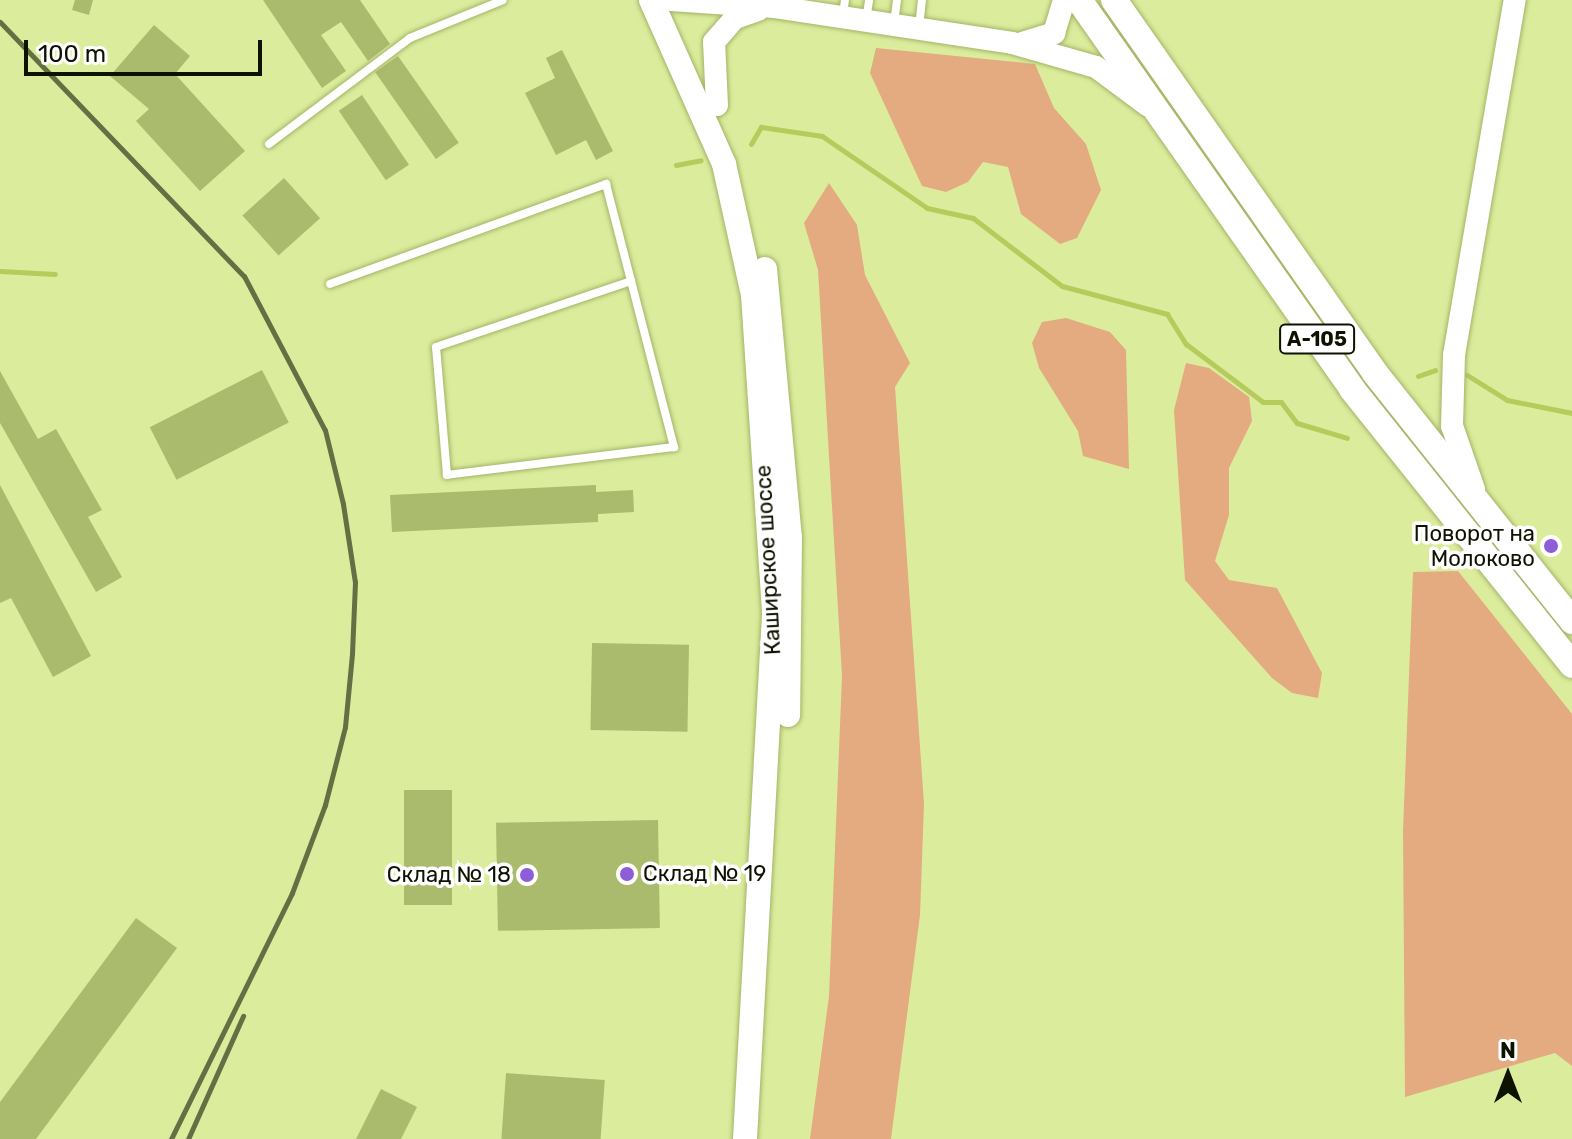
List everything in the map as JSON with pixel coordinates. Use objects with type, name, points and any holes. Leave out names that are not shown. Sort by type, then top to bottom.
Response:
[{"type":"highway","name":"А-105","points":[[1079,0],[1352,389],[1572,665]]},
{"type":"highway","name":"А-105","points":[[1114,0],[1375,373],[1572,621]]},
{"type":"main road","name":"Каширское шоссе","points":[[651,0],[724,164],[753,295],[774,615],[745,1139]]},
{"type":"main road","name":"Каширское шоссе","points":[[670,0],[717,105],[763,253],[790,537],[791,674],[761,1139]]},
{"type":"main road","points":[[670,0],[867,10],[894,25],[1012,43],[1096,67],[1160,116]]},
{"type":"main road","points":[[1012,43],[1054,33],[1064,0]]},
{"type":"main road","points":[[1487,515],[1458,451],[1450,400],[1515,0]]},
{"type":"main road","points":[[717,105],[714,42],[735,18],[775,3]]},
{"type":"lane","points":[[269,144],[410,38],[503,0]]},
{"type":"lane","points":[[894,25],[897,0]]},
{"type":"lane","points":[[918,29],[922,0]]},
{"type":"lane","points":[[330,284],[606,184],[674,447],[447,475],[436,347],[631,281]]},
{"type":"shaded area","points":[[876,48],[1035,64],[1054,108],[1086,144],[1101,190],[1077,238],[1060,244],[1021,214],[1008,167],[983,162],[968,182],[946,192],[922,186],[870,73]]},
{"type":"shaded area","points":[[829,183],[857,225],[865,275],[910,363],[895,387],[924,804],[920,915],[891,1139],[810,1139],[829,996],[842,676],[818,270],[804,223]]},
{"type":"shaded area","points":[[1066,318],[1110,332],[1126,350],[1129,469],[1083,456],[1078,431],[1039,368],[1032,343],[1042,322]]},
{"type":"shaded area","points":[[1186,363],[1209,368],[1249,397],[1252,421],[1229,468],[1229,515],[1215,561],[1229,580],[1277,588],[1322,673],[1318,698],[1292,693],[1272,678],[1185,580],[1174,410]]},
{"type":"shaded area","points":[[1458,571],[1572,714],[1572,1066],[1555,1053],[1405,1097],[1403,831],[1413,572]]},
{"type":"building","points":[[75,0],[93,0],[89,15],[72,10]]},
{"type":"building","points":[[263,0],[360,0],[390,44],[368,61],[341,22],[321,35],[346,71],[322,88]]},
{"type":"building","points":[[154,25],[190,56],[175,74],[245,151],[200,191],[136,121],[149,109],[110,76]]},
{"type":"building","points":[[562,50],[613,151],[596,160],[586,140],[556,155],[525,93],[555,78],[546,58]]},
{"type":"building","points":[[398,56],[459,143],[436,159],[375,72]]},
{"type":"building","points":[[362,95],[409,165],[386,180],[339,111]]},
{"type":"building","points":[[284,178],[320,218],[279,256],[242,215]]},
{"type":"building","points":[[262,370],[289,423],[177,480],[150,427]]},
{"type":"building","points":[[0,371],[38,439],[56,429],[102,510],[88,517],[122,577],[96,592],[0,423]]},
{"type":"building","points":[[0,485],[91,656],[53,677],[11,598],[0,603]]},
{"type":"building","points":[[596,485],[596,492],[633,490],[634,512],[598,514],[598,522],[392,532],[390,495]]},
{"type":"building","points":[[592,643],[689,645],[687,732],[590,730]]},
{"type":"building","points":[[404,790],[452,790],[452,905],[404,905]]},
{"type":"building","points":[[658,820],[660,928],[498,931],[496,823]]},
{"type":"building","points":[[136,918],[177,948],[36,1139],[0,1139],[0,1102]]},
{"type":"building","points":[[506,1073],[605,1080],[601,1139],[501,1139]]},
{"type":"building","points":[[381,1089],[417,1107],[401,1139],[356,1139]]},
{"type":"waterway","points":[[751,144],[761,127],[822,136],[927,208],[973,218],[1062,286],[1167,314],[1186,344],[1263,402],[1281,402],[1297,423],[1347,438]]},
{"type":"waterway","points":[[676,165],[701,160]]},
{"type":"waterway","points":[[0,271],[55,274]]},
{"type":"waterway","points":[[1418,376],[1435,370]]},
{"type":"waterway","points":[[1467,375],[1507,400],[1572,413]]},
{"type":"railway","points":[[0,22],[244,276],[325,430],[343,504],[355,582],[345,727],[325,805],[292,893],[171,1139]]},
{"type":"railway","points":[[188,1139],[243,1016]]},
{"type":"place","name":"Поворот на Молоково","points":[[1551,546]]},
{"type":"place","name":"Склад № 19","points":[[627,874]]},
{"type":"place","name":"Склад № 18","points":[[527,875]]}]
